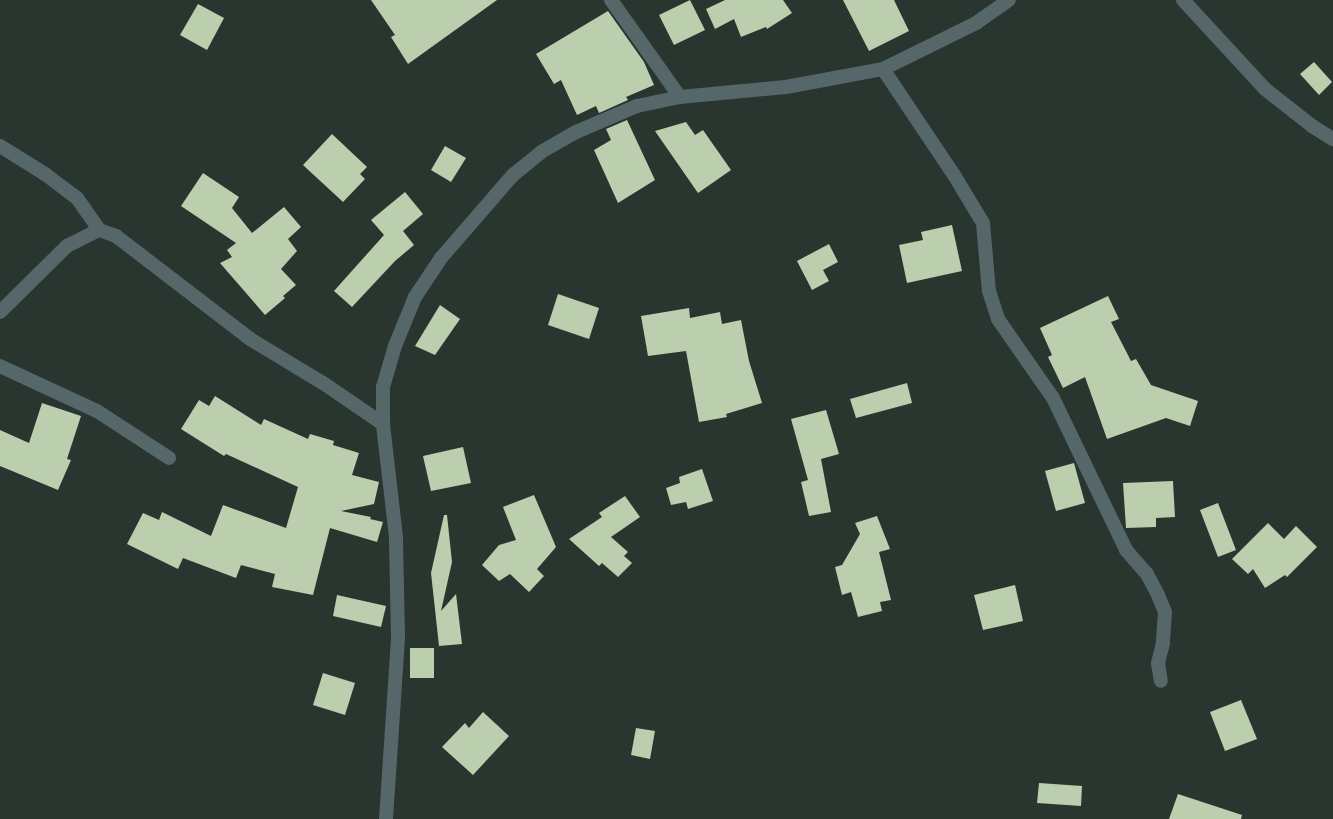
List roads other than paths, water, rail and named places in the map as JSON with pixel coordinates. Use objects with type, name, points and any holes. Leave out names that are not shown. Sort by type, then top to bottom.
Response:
[{"type":"street","points":[[611,0],[680,97]]},
{"type":"street","points":[[386,819],[398,636],[396,536],[383,424],[383,387],[395,346],[415,298],[441,258],[513,175],[541,152],[576,132],[637,106],[680,97],[786,87],[883,69],[976,23],[1009,0]]},
{"type":"street","points":[[1183,0],[1265,89],[1312,126],[1333,139]]},
{"type":"street","points":[[883,69],[954,175],[983,223],[989,291],[998,319],[1053,398],[1126,550],[1147,574],[1158,595],[1165,612],[1163,643],[1158,663],[1161,680]]},
{"type":"street","points":[[0,146],[45,174],[77,198],[99,230],[116,236],[250,339],[324,383],[383,424]]},
{"type":"street","points":[[0,312],[67,246],[99,230]]},
{"type":"street","points":[[0,366],[97,411],[169,458]]}]
